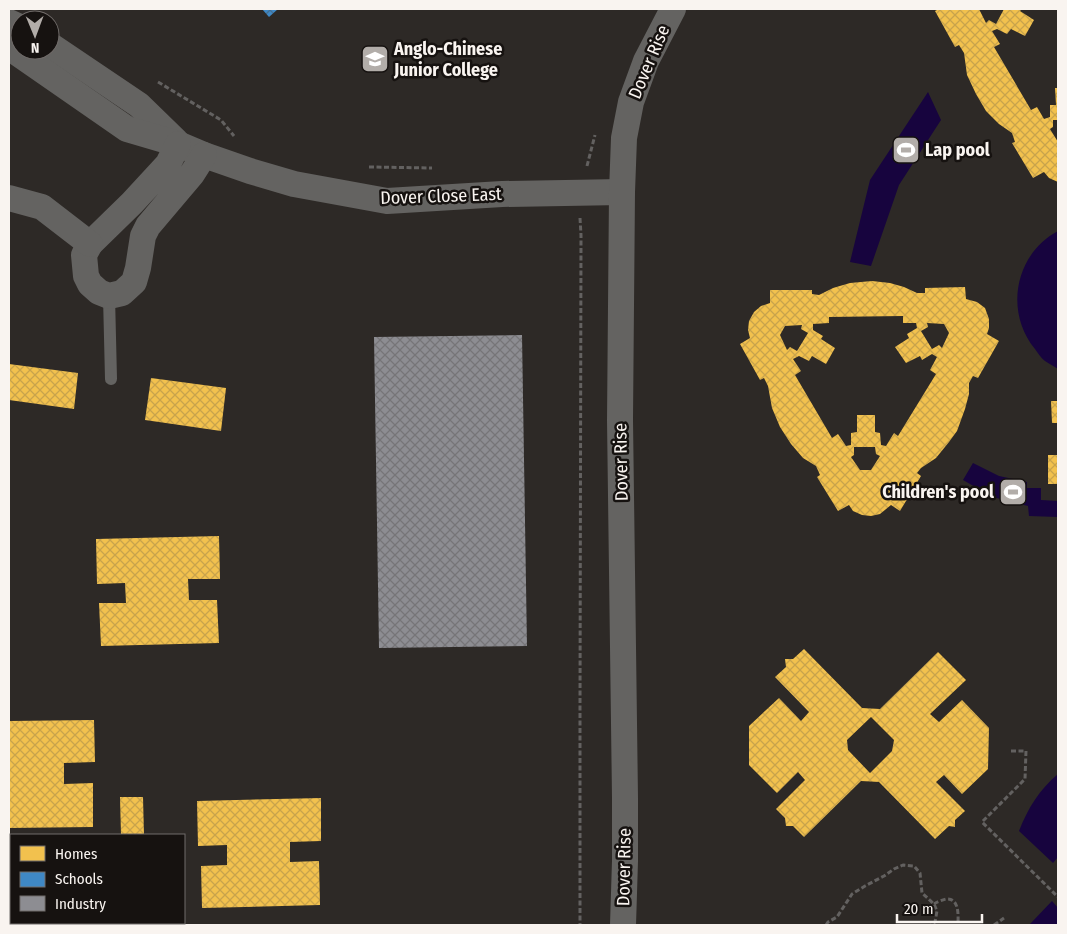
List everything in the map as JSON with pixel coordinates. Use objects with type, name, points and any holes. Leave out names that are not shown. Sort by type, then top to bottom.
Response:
[{"type":"street","name":"Dover Rise","points":[[622,925],[625,834],[620,420],[624,138],[631,102],[646,61],[672,9]]},
{"type":"street","name":"Dover Close East","points":[[9,49],[127,130],[178,144],[250,171],[294,184],[387,201],[502,194],[622,192]]},
{"type":"street","name":"Dover Close East","points":[[60,52],[139,105],[178,144]]},
{"type":"street","points":[[178,144],[168,164],[90,244],[84,255],[86,276],[90,284],[99,292],[109,296],[122,293],[134,282],[143,236],[148,226],[192,174],[204,155]]},
{"type":"street","points":[[9,198],[42,207],[90,244]]},
{"type":"lane","points":[[109,296],[111,379]]},
{"type":"path","points":[[153,80],[221,120],[237,139]]},
{"type":"path","points":[[362,166],[372,168],[440,168]]},
{"type":"path","points":[[580,214],[580,925]]},
{"type":"path","points":[[1011,751],[1026,751],[1025,778],[982,822],[1058,897]]},
{"type":"path","points":[[826,925],[836,917],[852,894],[903,865],[914,866],[920,873],[922,892],[934,904],[937,911],[934,922],[931,925]]},
{"type":"path","points":[[934,904],[947,899],[953,901],[958,912],[958,925]]},
{"type":"path","points":[[994,925],[1004,918]]},
{"type":"shaded area","name":"Lap pool","points":[[928,92],[941,120],[899,185],[871,266],[850,262],[870,180]]},
{"type":"shaded area","points":[[1058,231],[1058,369],[1042,358],[1025,334],[1019,318],[1017,301],[1019,284],[1024,268],[1032,254],[1043,241]]},
{"type":"shaded area","name":"Children's pool","points":[[973,463],[999,476],[1027,482],[1027,488],[1041,488],[1041,500],[1058,501],[1058,517],[1029,516],[1028,506],[993,497],[963,480]]},
{"type":"shaded area","points":[[1058,774],[1058,857],[1053,863],[1019,831],[1035,800],[1045,786]]},
{"type":"shaded area","points":[[1052,901],[1058,908],[1058,925],[1031,925],[1030,924]]},
{"type":"building: Homes","points":[[939,9],[979,9],[986,23],[989,20],[996,24],[1004,9],[1022,9],[1020,11],[1034,20],[1025,36],[1011,29],[1007,34],[997,29],[992,31],[1000,44],[994,47],[1031,110],[1037,107],[1044,119],[1050,117],[1050,105],[1056,105],[1055,88],[1058,88],[1058,120],[1053,120],[1053,127],[1050,129],[1058,142],[1058,182],[1049,178],[1044,172],[1033,178],[1012,143],[1015,142],[1012,133],[999,124],[986,111],[967,75],[964,53],[959,45],[955,47],[935,11]]},
{"type":"building: Homes","points":[[872,281],[890,283],[917,293],[925,293],[925,288],[965,287],[966,299],[977,302],[985,308],[989,319],[987,334],[999,341],[978,378],[973,376],[969,383],[969,394],[957,431],[936,458],[917,473],[921,476],[900,511],[891,505],[880,514],[871,516],[853,511],[849,505],[838,511],[817,477],[820,475],[816,466],[803,458],[780,427],[772,408],[768,386],[764,378],[760,380],[740,344],[750,338],[748,330],[749,321],[754,312],[761,306],[770,303],[770,290],[812,290],[812,294],[819,295],[850,283]],"holes":[[[903,316],[903,323],[916,323],[917,328],[907,334],[909,338],[895,347],[906,363],[920,356],[922,360],[932,354],[937,357],[930,370],[936,374],[898,436],[894,433],[886,446],[881,445],[880,433],[875,432],[875,415],[857,415],[857,432],[851,433],[851,445],[846,446],[838,434],[832,438],[795,375],[801,371],[793,359],[799,356],[809,361],[812,356],[826,364],[835,348],[821,339],[823,336],[813,330],[813,324],[829,323],[829,317]],[[927,323],[944,324],[949,333],[942,348],[939,345],[932,349],[921,331],[928,327]],[[802,325],[801,329],[808,333],[797,351],[790,347],[787,350],[780,335],[785,326]],[[854,447],[875,447],[876,454],[880,456],[871,470],[860,470],[851,457],[854,455]]]},
{"type":"building: Homes","points":[[9,364],[78,373],[74,409],[9,400]]},
{"type":"building: Homes","points":[[151,378],[226,388],[221,431],[145,420]]},
{"type":"building: Homes","points":[[1051,401],[1058,401],[1058,423],[1052,423]]},
{"type":"building: Homes","points":[[1048,455],[1058,455],[1058,484],[1048,484]]},
{"type":"building: Homes","points":[[219,536],[220,579],[188,579],[189,600],[217,600],[219,643],[101,646],[99,603],[126,603],[125,583],[97,584],[96,539]]},
{"type":"building: Homes","points":[[804,649],[862,708],[880,709],[938,652],[966,680],[930,714],[939,722],[962,700],[989,728],[988,769],[962,794],[944,775],[936,782],[965,811],[955,820],[955,827],[949,826],[935,839],[879,782],[861,781],[804,837],[793,826],[786,826],[785,818],[776,809],[805,780],[798,772],[777,793],[749,765],[749,726],[779,698],[801,721],[809,712],[775,677],[786,667],[785,659],[793,659]],"holes":[[[871,717],[894,740],[892,751],[870,773],[848,750],[847,740]]]},
{"type":"building: Homes","points":[[94,720],[95,762],[64,763],[64,784],[93,783],[93,827],[9,828],[9,721]]},
{"type":"building: Homes","points":[[120,797],[143,797],[144,834],[121,834]]},
{"type":"building: Homes","points":[[321,798],[321,841],[290,842],[290,862],[319,861],[320,905],[202,908],[201,866],[227,865],[227,845],[198,846],[197,801]]},
{"type":"building: Schools","points":[[262,9],[278,9],[269,17]]},
{"type":"building: Industry","points":[[522,335],[527,646],[379,648],[374,337]]},
{"type":"place","name":"Anglo-Chinese Junior College","points":[[375,59]]},
{"type":"place","name":"Lap pool","points":[[906,150]]},
{"type":"place","name":"Children's pool","points":[[1013,492]]}]
